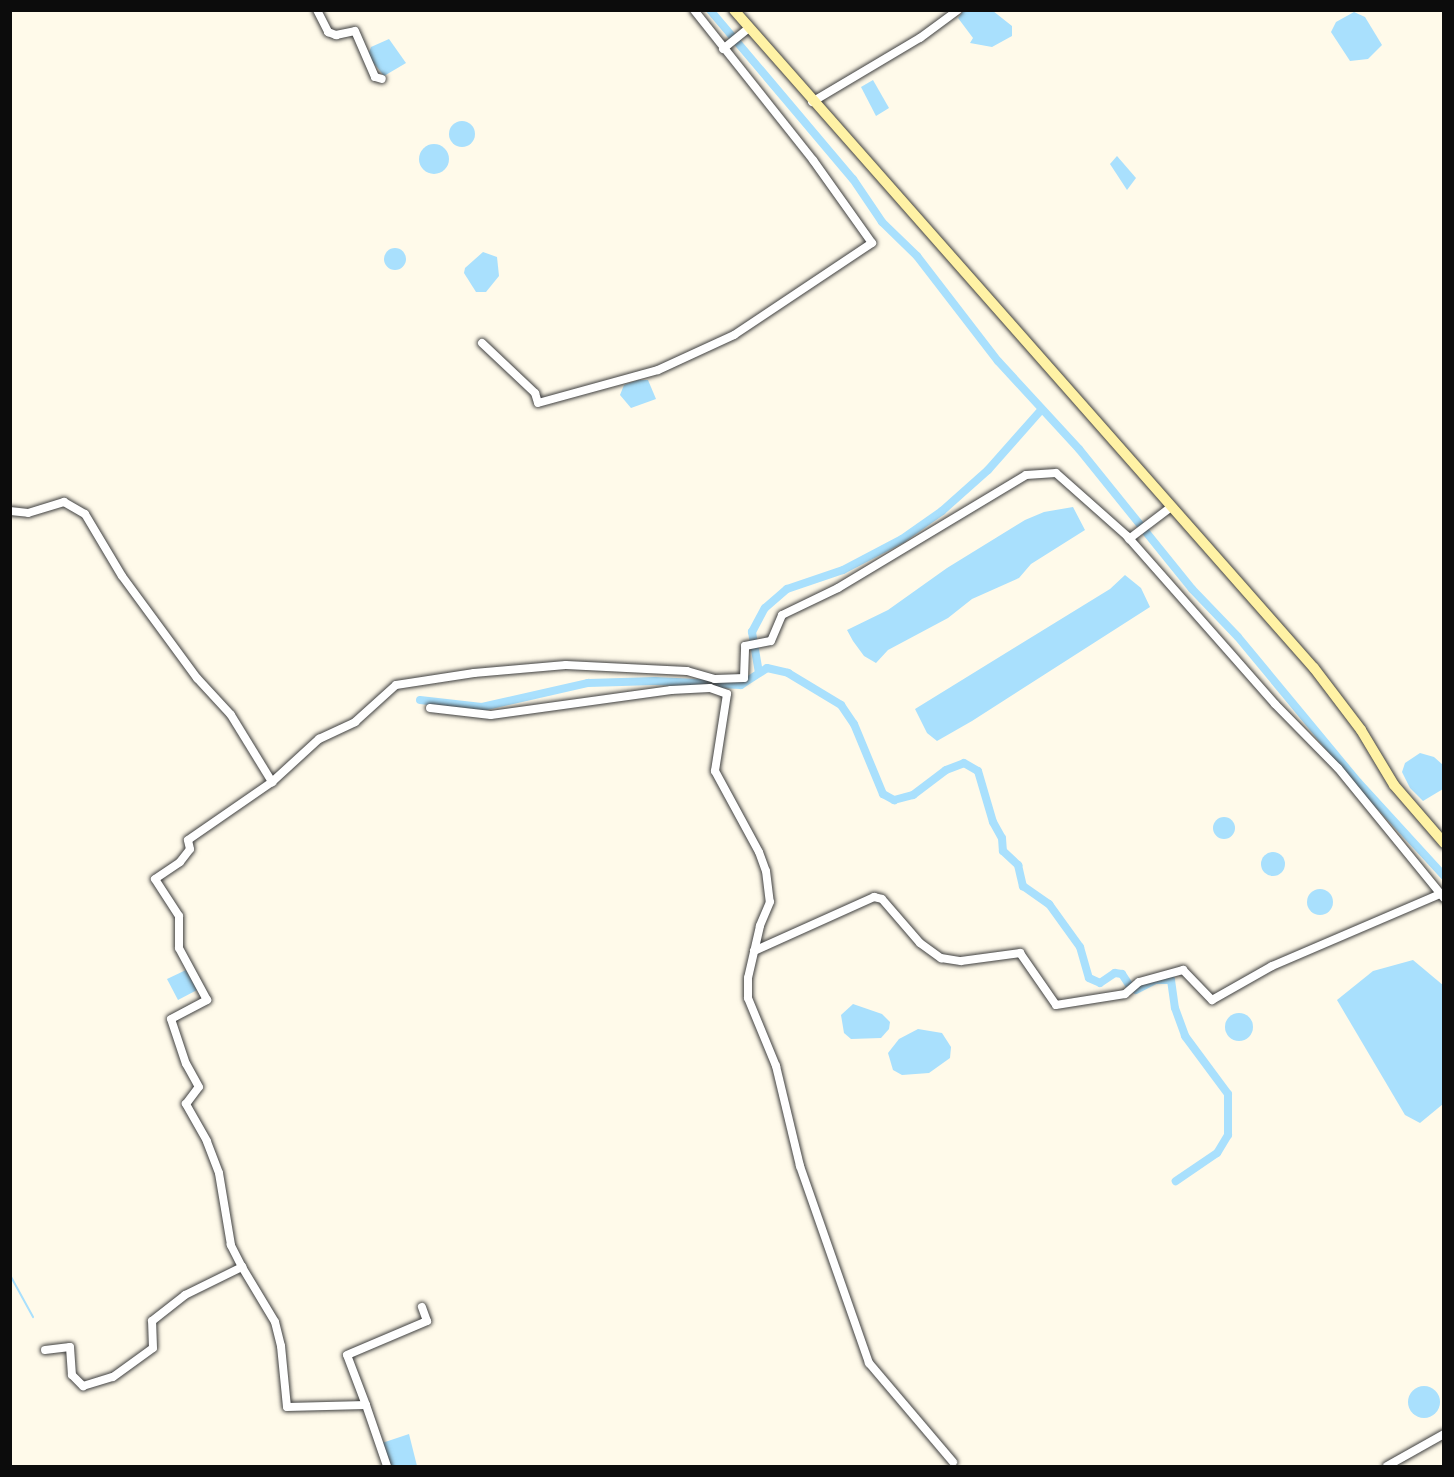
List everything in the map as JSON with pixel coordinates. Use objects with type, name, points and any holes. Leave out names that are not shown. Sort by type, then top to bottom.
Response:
[{"type":"street","points":[[317,10],[328,32],[336,35],[355,32],[375,77],[382,79]]},
{"type":"street","points":[[482,344],[535,393],[538,403],[658,370],[734,335],[872,243],[813,159],[694,10]]},
{"type":"street","points":[[734,10],[812,102],[898,193],[1314,668],[1353,719],[1400,793],[1443,843]]},
{"type":"street","points":[[812,102],[920,38],[958,10]]},
{"type":"street","points":[[723,49],[749,28]]},
{"type":"street","points":[[366,1405],[287,1407],[281,1346],[275,1322],[231,1245],[219,1173],[207,1141],[186,1104],[199,1088],[186,1064],[171,1019],[207,1000],[179,948],[179,916],[154,879],[180,862],[190,849],[188,840],[204,827],[272,782],[319,739],[356,722],[396,685],[474,673],[566,665],[687,670],[708,678],[740,680],[746,674],[745,646],[771,641],[782,615],[838,588],[997,490],[1032,473],[1056,473],[1131,537],[1275,704],[1338,768],[1442,896],[1272,966],[1212,1000],[1183,970],[1138,982],[1125,994],[1056,1005],[1020,953],[961,961],[941,958],[920,943],[882,899],[874,897],[754,951]]},
{"type":"street","points":[[10,511],[28,513],[64,502],[85,514],[122,576],[197,678],[231,715],[272,782]]},
{"type":"street","points":[[1131,537],[1171,507]]},
{"type":"street","points":[[430,708],[490,715],[671,690],[710,688],[725,692],[729,701],[715,771],[759,852],[770,903],[754,951],[748,998],[776,1066],[800,1166],[869,1364],[953,1462]]},
{"type":"street","points":[[45,1350],[70,1347],[72,1375],[83,1386],[113,1377],[153,1348],[152,1321],[194,1289],[242,1267]]},
{"type":"street","points":[[387,1467],[347,1354],[427,1321],[422,1306]]},
{"type":"street","points":[[1387,1467],[1443,1434]]},
{"type":"water","points":[[963,11],[993,11],[1012,26],[1012,36],[992,47],[970,43],[973,38],[958,18]]},
{"type":"water","points":[[1354,12],[1365,17],[1382,45],[1368,59],[1350,61],[1331,32],[1336,22]]},
{"type":"water","points":[[389,39],[406,63],[384,76],[368,56],[371,47]]},
{"type":"water","points":[[873,80],[889,108],[876,116],[861,87]]},
{"type":"water","points":[[462,121],[471,125],[475,134],[471,143],[462,147],[453,143],[449,134],[453,125]]},
{"type":"water","points":[[434,144],[440,145],[448,153],[448,165],[440,173],[434,174],[428,173],[420,165],[419,159],[420,153],[428,145]]},
{"type":"water","points":[[1117,156],[1136,178],[1127,190],[1110,164]]},
{"type":"water","points":[[395,248],[403,251],[406,259],[403,267],[395,270],[387,267],[384,259],[387,251]]},
{"type":"water","points":[[483,252],[497,257],[499,276],[486,292],[476,292],[464,273],[465,268]]},
{"type":"water","points":[[638,380],[648,380],[656,399],[631,408],[620,395],[624,385]]},
{"type":"water","points":[[1073,507],[1085,530],[1031,564],[1019,578],[972,599],[948,618],[888,650],[876,663],[864,656],[853,641],[847,630],[888,610],[947,568],[1025,520],[1044,512]]},
{"type":"water","points":[[1125,575],[1141,588],[1150,607],[937,741],[927,733],[915,709],[1110,589]]},
{"type":"water","points":[[1420,753],[1434,757],[1443,765],[1443,789],[1423,801],[1410,788],[1402,772],[1405,763]]},
{"type":"water","points":[[1224,817],[1232,820],[1235,828],[1232,836],[1224,839],[1216,836],[1213,828],[1216,820]]},
{"type":"water","points":[[1268,852],[1278,852],[1285,859],[1285,869],[1278,876],[1268,876],[1261,869],[1261,859]]},
{"type":"water","points":[[1320,889],[1329,893],[1333,902],[1329,911],[1320,915],[1311,911],[1307,902],[1311,893]]},
{"type":"water","points":[[1413,960],[1444,986],[1443,1104],[1420,1123],[1405,1115],[1337,1000],[1373,971]]},
{"type":"water","points":[[186,970],[197,990],[178,1000],[167,979]]},
{"type":"water","points":[[853,1004],[882,1014],[890,1022],[889,1029],[881,1038],[851,1039],[844,1033],[841,1015]]},
{"type":"water","points":[[1239,1013],[1249,1017],[1253,1027],[1249,1037],[1239,1041],[1229,1037],[1225,1027],[1229,1017]]},
{"type":"water","points":[[918,1029],[942,1033],[951,1047],[950,1058],[929,1073],[902,1075],[893,1070],[888,1053],[899,1039]]},
{"type":"water","points":[[1424,1386],[1435,1391],[1440,1402],[1435,1413],[1424,1418],[1413,1413],[1408,1402],[1413,1391]]},
{"type":"water","points":[[409,1434],[417,1466],[390,1466],[382,1443]]},
{"type":"waterway","points":[[710,10],[853,179],[882,222],[917,256],[998,361],[1079,449],[1192,589],[1238,637],[1358,782],[1444,876]]},
{"type":"waterway","points":[[759,673],[752,632],[765,608],[787,589],[843,570],[902,539],[942,511],[988,470],[1041,410]]},
{"type":"waterway","points":[[420,700],[482,707],[588,683],[655,681],[741,685],[767,668],[788,673],[841,705],[854,724],[883,794],[894,800],[913,795],[946,770],[964,763],[978,771],[993,822],[1002,838],[1003,851],[1018,865],[1023,886],[1049,904],[1080,947],[1089,978],[1100,983],[1115,973],[1122,974],[1131,988]]},
{"type":"waterway","points":[[1136,990],[1156,980],[1171,980],[1175,1008],[1185,1036],[1228,1094],[1228,1135],[1217,1153],[1176,1181]]},
{"type":"waterway","points":[[10,1275],[33,1317]]}]
